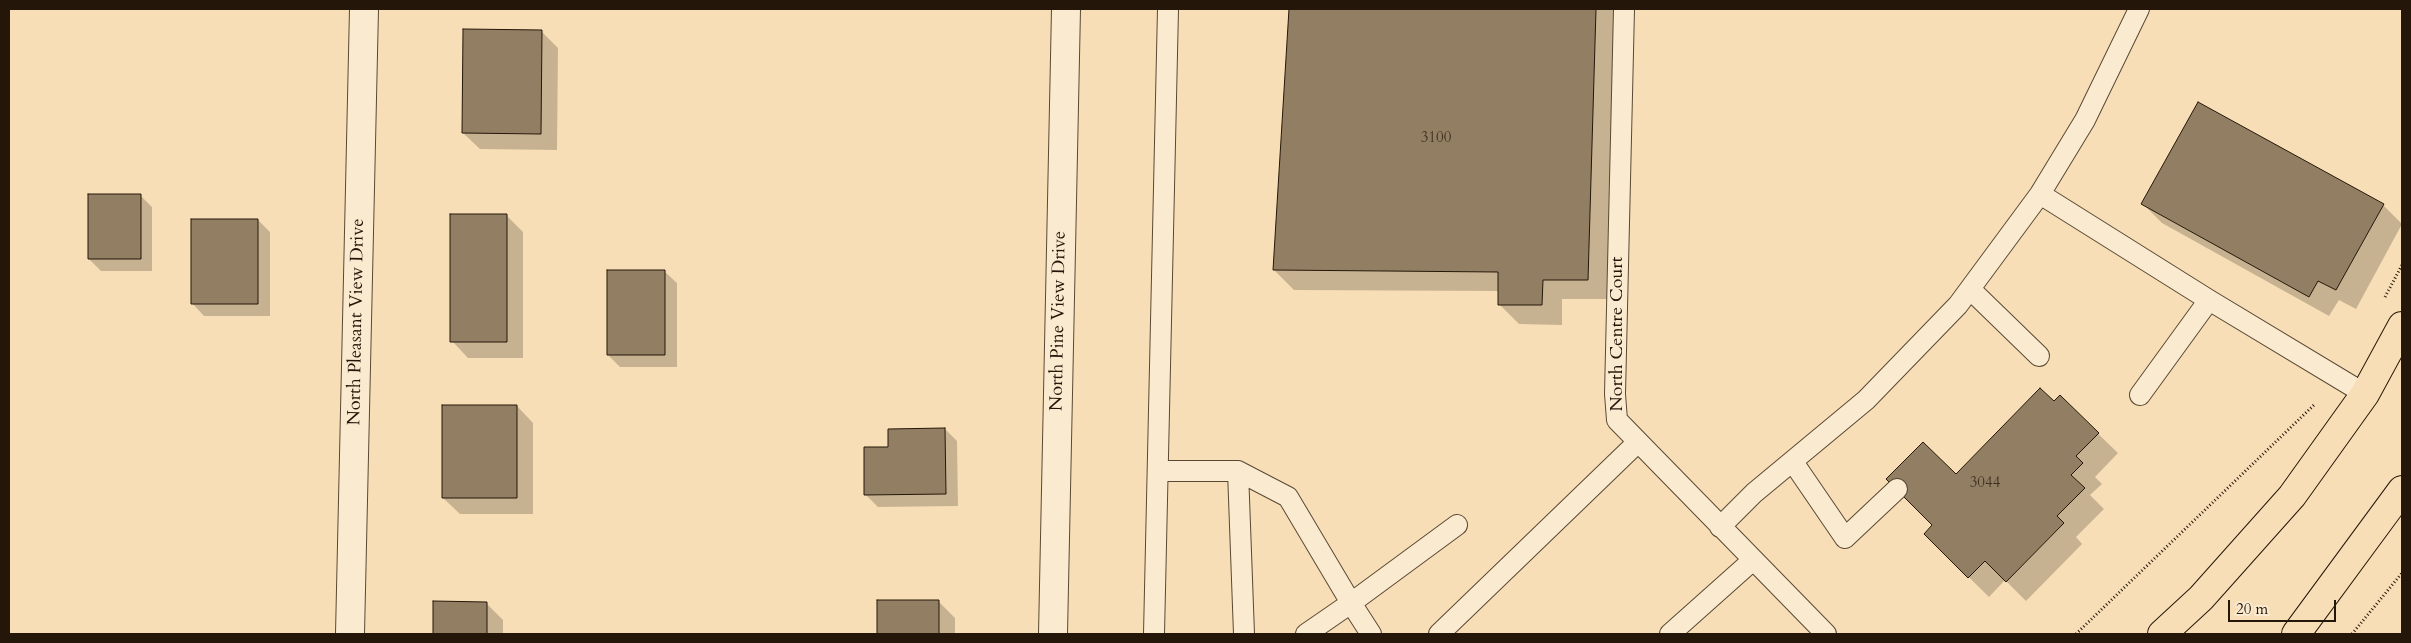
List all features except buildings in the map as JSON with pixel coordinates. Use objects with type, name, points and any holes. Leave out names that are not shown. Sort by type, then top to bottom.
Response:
[{"type":"main road","points":[[2162,634],[2201,598],[2292,496],[2366,394],[2402,326]]},
{"type":"main road","points":[[2296,634],[2402,490]]},
{"type":"street","name":"North Pleasant View Drive","points":[[350,634],[364,9]]},
{"type":"street","name":"North Pine View Drive","points":[[1053,634],[1066,9]]},
{"type":"lane","points":[[1154,634],[1168,9]]},
{"type":"lane","name":"North Centre Court","points":[[1624,9],[1615,394],[1617,420],[1826,634]]},
{"type":"lane","points":[[1720,527],[1754,493],[1866,400],[1958,305],[2040,194],[2085,120],[2139,9]]},
{"type":"lane","points":[[2040,194],[2209,300],[2366,394]]},
{"type":"lane","points":[[1970,288],[2040,356]]},
{"type":"lane","points":[[2140,395],[2209,300]]},
{"type":"lane","points":[[1439,634],[1638,442]]},
{"type":"lane","points":[[1793,462],[1845,538],[1897,489]]},
{"type":"lane","points":[[1158,471],[1238,471],[1288,497],[1371,634]]},
{"type":"lane","points":[[1238,471],[1244,634]]},
{"type":"lane","points":[[1306,634],[1457,525]]},
{"type":"lane","points":[[1670,634],[1753,560]]},
{"type":"path","points":[[2385,298],[2402,265]]},
{"type":"path","points":[[2076,634],[2317,403]]},
{"type":"path","points":[[2352,634],[2402,573]]}]
